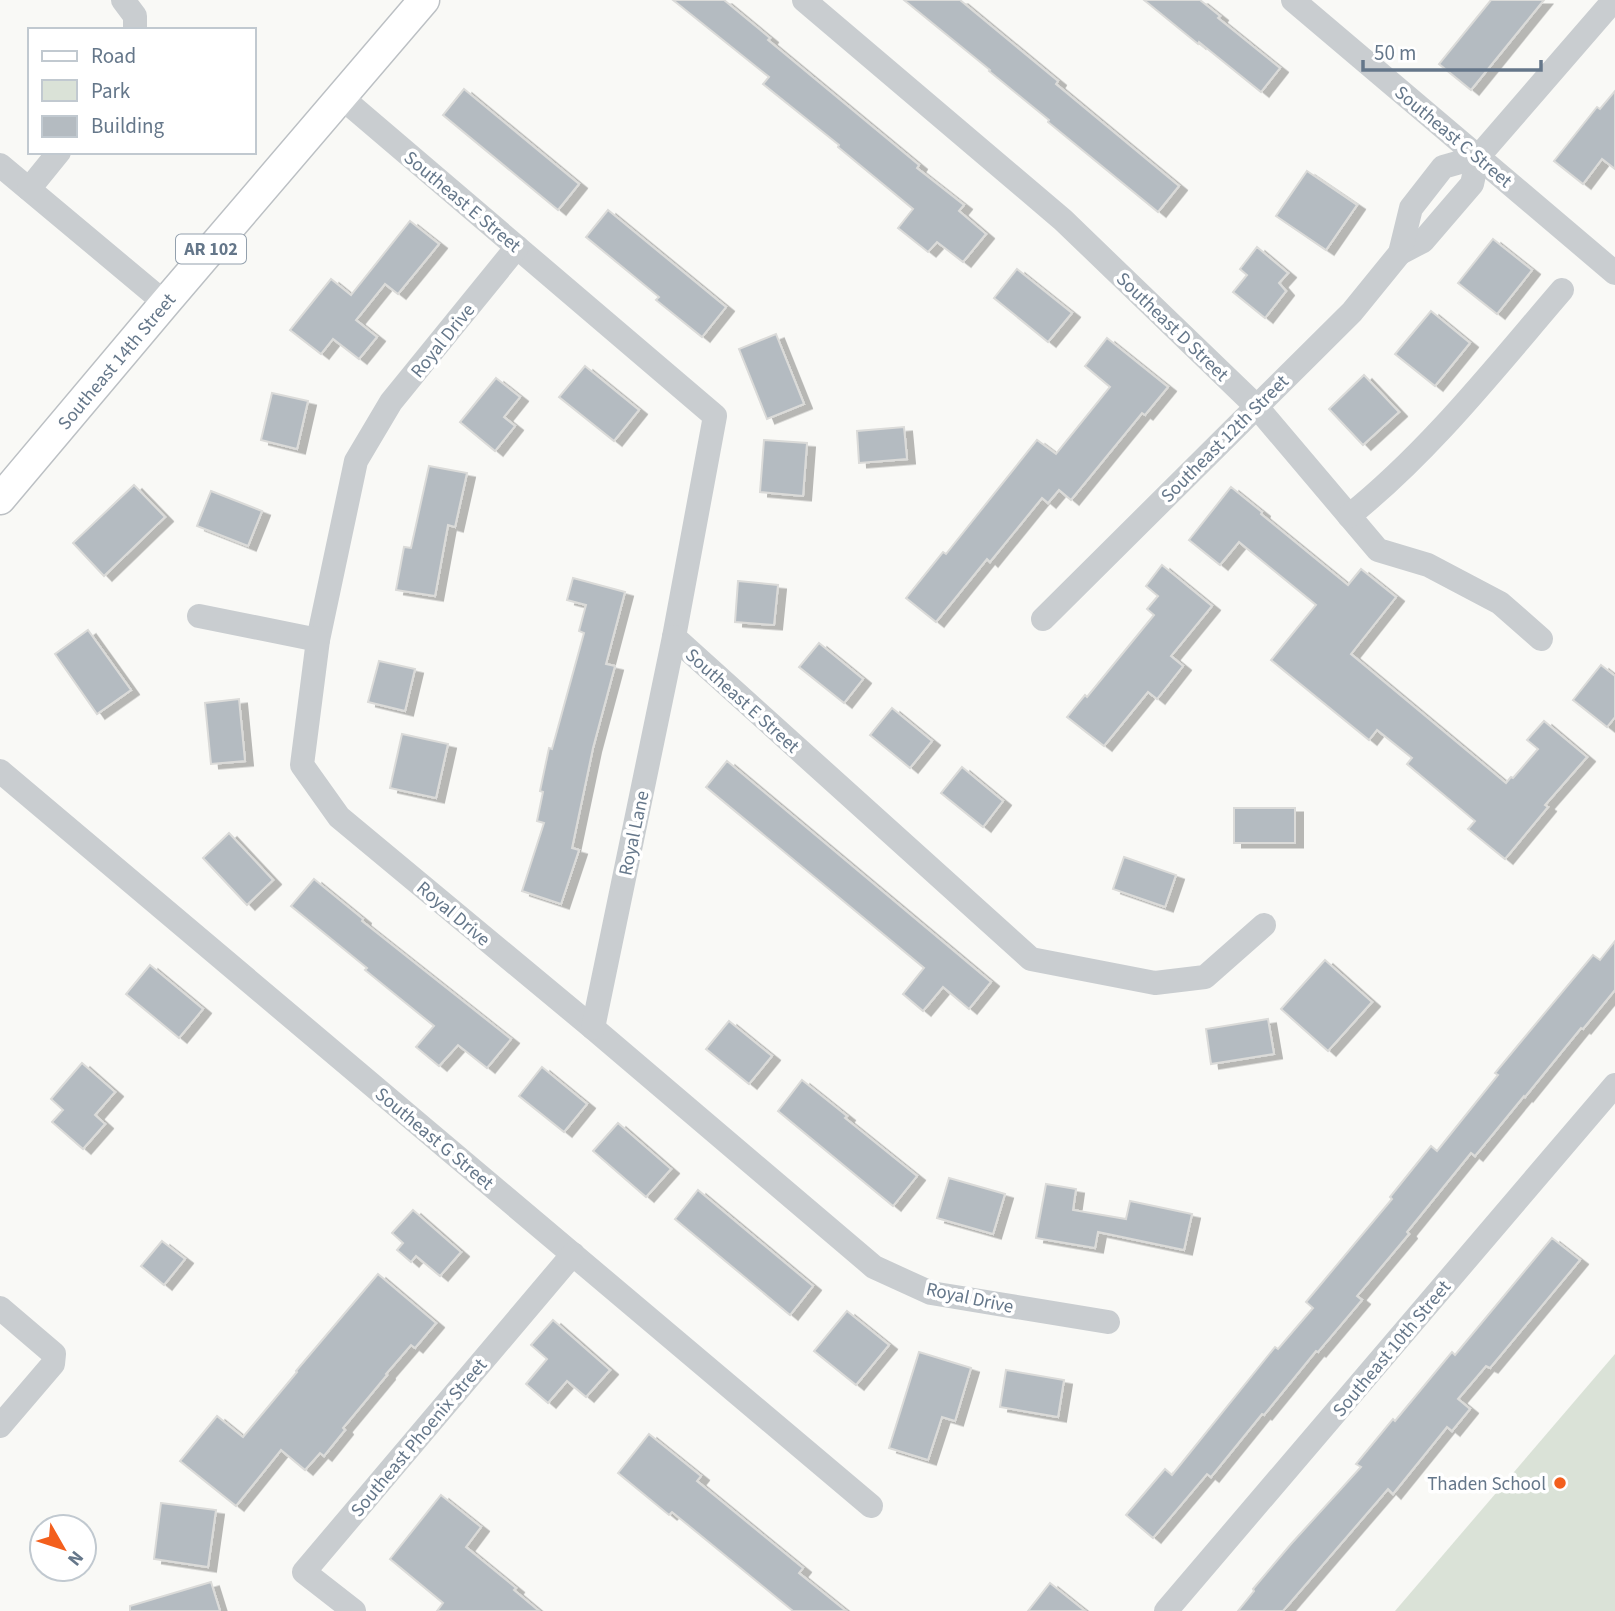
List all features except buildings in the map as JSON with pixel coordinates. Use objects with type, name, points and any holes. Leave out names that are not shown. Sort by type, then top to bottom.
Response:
[{"type":"main road","name":"Southeast 14th Street","points":[[0,499],[424,0]]},
{"type":"street","points":[[123,0],[135,16],[135,28]]},
{"type":"street","name":"Southeast D Street","points":[[804,0],[1063,220],[1256,406],[1378,550],[1428,565],[1500,603],[1541,639]]},
{"type":"street","name":"Southeast C Street","points":[[1293,0],[1615,273]]},
{"type":"street","name":"Southeast 12th Street","points":[[1043,619],[1352,313],[1400,253],[1423,241],[1472,184],[1478,157],[1614,0]]},
{"type":"street","name":"Southeast E Street","points":[[341,97],[715,416],[674,637],[1031,959],[1155,984],[1205,977],[1264,925]]},
{"type":"street","points":[[29,189],[57,154]]},
{"type":"street","points":[[0,165],[164,303]]},
{"type":"street","name":"Royal Drive","points":[[517,247],[391,401],[356,460],[318,640],[302,765],[339,817],[874,1266],[931,1293],[1108,1322]]},
{"type":"street","points":[[1349,516],[1433,439],[1562,290]]},
{"type":"street","points":[[199,616],[318,640]]},
{"type":"street","name":"Royal Lane","points":[[593,1028],[674,637]]},
{"type":"street","name":"Southeast G Street","points":[[0,771],[871,1506]]},
{"type":"street","name":"Southeast 10th Street","points":[[1166,1611],[1615,1085]]},
{"type":"street","name":"Southeast Phoenix Street","points":[[354,1611],[304,1572],[573,1254]]},
{"type":"street","points":[[0,1426],[53,1364],[54,1354],[3,1315]]},
{"type":"green space","name":"Thaden School","points":[[1615,1354],[1615,1611],[1395,1611]]},
{"type":"place","name":"Thaden School","points":[[1560,1483]]}]
